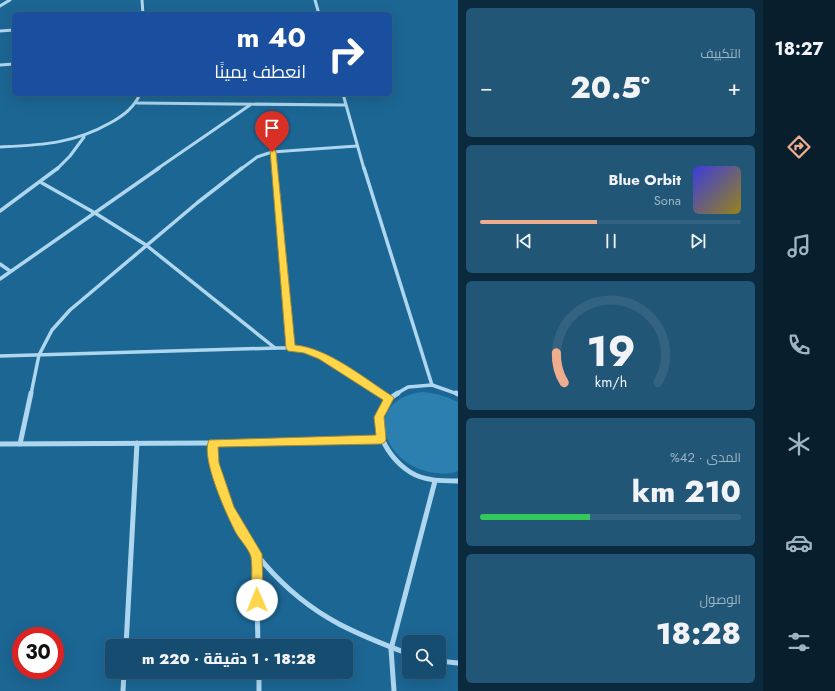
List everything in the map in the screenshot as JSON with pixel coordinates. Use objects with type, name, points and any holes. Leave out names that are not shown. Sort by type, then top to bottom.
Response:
[{"type":"street","points":[[0,6],[10,0]]},
{"type":"street","points":[[142,0],[143,12]]},
{"type":"street","points":[[315,0],[318,12]]},
{"type":"street","points":[[0,31],[12,30]]},
{"type":"street","points":[[0,65],[12,64]]},
{"type":"street","points":[[0,147],[60,143],[84,137],[121,116],[137,103],[139,96]]},
{"type":"street","points":[[343,96],[357,146],[432,385]]},
{"type":"street","points":[[137,103],[345,105]]},
{"type":"street","points":[[0,279],[250,105]]},
{"type":"street","points":[[0,211],[42,183],[61,166],[84,137]]},
{"type":"street","points":[[20,444],[39,355],[52,330],[70,310],[146,245],[250,161],[272,152],[357,146]]},
{"type":"street","points":[[272,152],[291,348]]},
{"type":"street","points":[[42,183],[95,213],[146,245],[276,348]]},
{"type":"street","points":[[0,264],[10,271]]},
{"type":"street","points":[[0,356],[291,348],[304,350],[323,356],[389,398]]},
{"type":"street","points":[[458,394],[432,385],[408,387],[389,398],[379,417],[381,439],[392,458],[411,473],[435,481],[458,481]]},
{"type":"street","points":[[0,444],[212,443],[381,439]]},
{"type":"street","points":[[126,639],[137,443]]},
{"type":"street","points":[[212,443],[214,463],[229,509],[241,532],[256,554],[275,576],[291,591],[321,614],[347,630],[391,649],[402,652]]},
{"type":"street","points":[[394,691],[391,649],[435,481]]},
{"type":"street","points":[[256,554],[258,639]]},
{"type":"street","points":[[446,662],[458,663]]},
{"type":"street","points":[[123,691],[124,679]]},
{"type":"street","points":[[259,679],[259,691]]},
{"type":"shaded area","points":[[422,392],[440,395],[458,402],[458,471],[442,474],[419,469],[404,460],[393,448],[386,434],[385,421],[390,408],[402,398]]},
{"type":"route","points":[[257,600],[256,554],[241,532],[229,509],[220,486],[214,463],[212,443],[381,439],[379,417],[389,398],[323,356],[304,350],[291,348],[272,152]]}]
